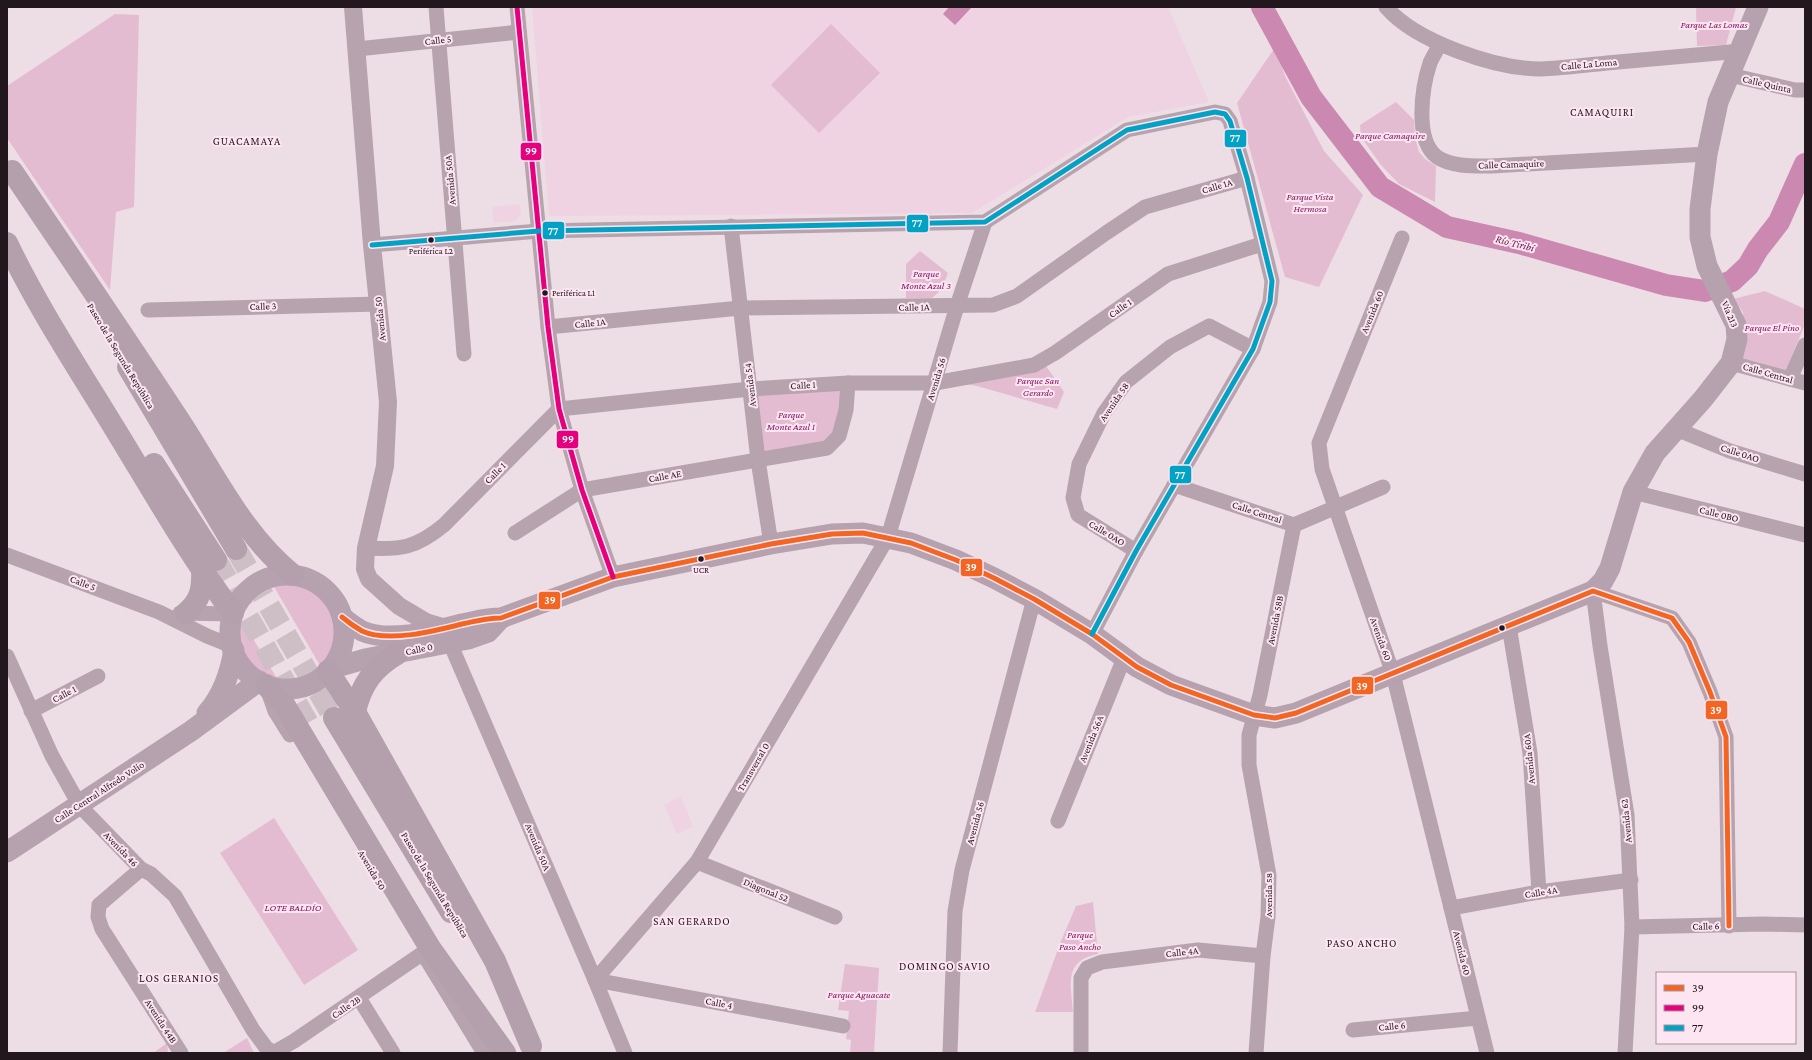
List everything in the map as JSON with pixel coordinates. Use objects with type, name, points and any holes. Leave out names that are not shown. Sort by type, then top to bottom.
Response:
[{"type":"highway","name":"Paseo de la Segunda República","points":[[9,168],[236,549]]},
{"type":"highway","points":[[9,168],[108,311],[232,504],[260,544],[275,560],[293,575]]},
{"type":"highway","points":[[7,227],[209,564],[233,614]]},
{"type":"highway","points":[[7,243],[26,283],[209,564],[200,597],[186,613]]},
{"type":"highway","points":[[355,712],[364,684],[373,672],[397,654]]},
{"type":"highway","points":[[329,670],[355,712],[495,961],[533,1050]]},
{"type":"highway","points":[[263,683],[285,706],[430,948],[505,1053]]},
{"type":"highway","name":"Paseo de la Segunda República","points":[[334,718],[533,1050]]},
{"type":"highway","points":[[311,729],[505,1053]]},
{"type":"main road","name":"Vía 213","points":[[1593,591],[1603,581],[1610,568],[1633,492],[1655,453],[1703,399],[1731,362],[1737,339],[1736,325],[1707,266],[1700,237],[1700,209],[1707,154],[1718,102],[1758,7]]},
{"type":"main road","name":"Calle 0","points":[[342,617],[363,631],[379,636],[408,634],[448,635],[488,632],[501,618],[613,577],[771,544],[832,534],[863,533],[911,543],[956,560],[1034,599],[1092,634],[1124,658],[1156,678],[1254,715],[1275,718],[1296,713],[1593,591]]},
{"type":"main road","points":[[293,575],[306,578],[324,588],[337,604],[342,617],[344,630],[338,657],[321,678],[304,686],[285,689],[263,683],[248,673],[240,663],[233,648],[231,624],[233,614],[243,596],[256,583],[268,578],[293,575]]},
{"type":"main road","name":"Calle 0","points":[[329,670],[365,659],[397,654],[448,635]]},
{"type":"main road","name":"Calle Central Alfredo Volio","points":[[191,731],[213,706],[221,692],[231,669],[233,648]]},
{"type":"main road","name":"Calle Central Alfredo Volio","points":[[7,852],[80,806],[263,683]]},
{"type":"street","name":"Avenida 50","points":[[353,7],[372,245],[388,402],[385,466],[366,548],[365,568],[369,579],[381,591],[407,611],[448,635]]},
{"type":"street","name":"Avenida 50A","points":[[436,7],[464,354]]},
{"type":"street","points":[[517,7],[548,327],[559,409],[582,490],[613,577]]},
{"type":"street","name":"Calle La Loma","points":[[1386,7],[1408,25],[1440,44],[1469,56],[1503,64],[1540,69],[1741,50]]},
{"type":"street","name":"Calle 5","points":[[357,49],[519,32]]},
{"type":"street","name":"Calle Camaquire","points":[[1440,44],[1430,63],[1422,107],[1423,128],[1427,145],[1437,156],[1449,162],[1465,165],[1492,166],[1707,154]]},
{"type":"street","name":"Calle Quinta","points":[[1730,75],[1795,90],[1805,90]]},
{"type":"street","points":[[372,245],[539,231],[985,222],[1127,130],[1215,112],[1225,114],[1230,122],[1247,178],[1272,281],[1270,302],[1253,349],[1136,551],[1092,634]]},
{"type":"street","name":"Calle 1A","points":[[548,327],[740,308],[993,305],[1017,296],[1145,207],[1247,178]]},
{"type":"street","name":"Avenida 56","points":[[888,537],[957,306],[985,222]]},
{"type":"street","name":"Avenida 54","points":[[731,226],[758,460],[771,544]]},
{"type":"street","name":"Avenida 60","points":[[1402,238],[1319,443],[1322,469],[1393,674],[1487,1053]]},
{"type":"street","name":"Calle 1","points":[[366,548],[392,549],[413,545],[431,535],[444,525],[559,409],[750,388],[848,383],[935,383],[1034,364],[1055,353],[1168,274],[1262,244]]},
{"type":"street","name":"Calle 3","points":[[148,310],[379,304]]},
{"type":"street","name":"Avenida 58","points":[[1078,515],[1073,498],[1079,464],[1104,413],[1126,382],[1170,347],[1209,326],[1253,349]]},
{"type":"street","points":[[1790,379],[1805,345]]},
{"type":"street","name":"Calle Central","points":[[1731,362],[1805,383]]},
{"type":"street","name":"Calle AE","points":[[514,533],[582,490],[827,448],[840,436],[846,410],[848,383]]},
{"type":"street","name":"Calle 0AO","points":[[1676,429],[1730,451],[1805,474]]},
{"type":"street","name":"Calle Central","points":[[1174,485],[1294,524],[1382,487]]},
{"type":"street","name":"Calle 0BO","points":[[1633,492],[1805,535]]},
{"type":"street","name":"Calle 0AO","points":[[1078,515],[1136,551]]},
{"type":"street","name":"Avenida 58B","points":[[1254,715],[1260,695],[1294,524]]},
{"type":"street","name":"Transversal 0","points":[[595,980],[697,862],[888,537]]},
{"type":"street","name":"Calle 5","points":[[7,554],[159,612],[233,648]]},
{"type":"street","points":[[1593,591],[1672,618],[1689,642],[1710,692],[1726,737],[1729,926]]},
{"type":"street","name":"Avenida 62","points":[[1593,591],[1600,646],[1627,815],[1632,927],[1625,1053]]},
{"type":"street","name":"Avenida 56","points":[[950,1053],[952,950],[957,898],[962,870],[1034,599]]},
{"type":"street","points":[[407,611],[410,622],[408,634]]},
{"type":"street","name":"Calle 5","points":[[159,612],[233,614]]},
{"type":"street","name":"Avenida 60A","points":[[1509,626],[1530,753],[1539,892]]},
{"type":"street","name":"Avenida 50A","points":[[448,635],[595,980],[624,1053]]},
{"type":"street","name":"Avenida 46","points":[[7,656],[52,756],[80,806],[141,870],[151,874],[175,896],[253,1030],[267,1049]]},
{"type":"street","name":"Avenida 56A","points":[[1058,821],[1124,658]]},
{"type":"street","name":"Calle 1","points":[[31,711],[98,676]]},
{"type":"street","name":"Avenida 50","points":[[263,683],[275,711],[484,1053]]},
{"type":"street","name":"Avenida 58","points":[[1254,715],[1249,735],[1249,766],[1269,875],[1268,917],[1263,956],[1256,1053]]},
{"type":"street","name":"Diagonal 52","points":[[697,862],[835,917]]},
{"type":"street","name":"Avenida 44B","points":[[141,870],[99,905],[98,918],[102,929],[181,1053]]},
{"type":"street","name":"Calle 4A","points":[[1451,908],[1539,892],[1631,880]]},
{"type":"street","name":"Calle 6","points":[[1632,927],[1729,926],[1763,924],[1805,925]]},
{"type":"street","name":"Calle 4A","points":[[1081,1053],[1081,978],[1087,968],[1102,962],[1198,950],[1263,956]]},
{"type":"street","name":"Calle 2B","points":[[267,1049],[275,1052],[359,998],[422,953]]},
{"type":"street","name":"Calle 4","points":[[595,980],[843,1026]]},
{"type":"street","points":[[359,998],[393,1053]]},
{"type":"street","name":"Calle 6","points":[[1353,1030],[1478,1018]]},
{"type":"shaded area","points":[[532,7],[1168,7],[1209,102],[1128,117],[972,213],[549,216]]},
{"type":"shaded area","points":[[949,7],[972,7],[955,25],[943,14]]},
{"type":"shaded area","points":[[520,204],[521,215],[515,221],[494,223],[492,207]]},
{"type":"shaded area","points":[[681,796],[693,826],[677,834],[664,805]]},
{"type":"green space","name":"Parque Las Lomas","points":[[1696,7],[1736,7],[1726,45],[1697,46]]},
{"type":"green space","points":[[115,14],[139,15],[134,207],[116,212],[110,290],[7,138],[7,86]]},
{"type":"green space","points":[[831,24],[880,73],[819,133],[771,85]]},
{"type":"green space","name":"Parque Vista Hermosa","points":[[1276,46],[1285,76],[1324,151],[1363,195],[1319,287],[1285,277],[1237,103]]},
{"type":"green space","name":"Parque Camaquire","points":[[1396,102],[1414,120],[1415,138],[1419,152],[1425,159],[1436,166],[1435,202],[1399,184],[1381,165],[1361,137],[1360,125]]},
{"type":"green space","name":"Parque Monte Azul 3","points":[[920,251],[948,273],[942,289],[932,298],[906,298],[906,264]]},
{"type":"green space","name":"Parque El Pino","points":[[1765,291],[1805,309],[1805,324],[1786,371],[1738,358],[1743,325],[1743,312],[1733,299]]},
{"type":"green space","name":"Parque San Gerardo","points":[[1044,363],[1064,392],[1057,409],[977,386],[964,384]]},
{"type":"green space","name":"Parque Monte Azul 1","points":[[843,388],[839,417],[829,443],[764,454],[757,391]]},
{"type":"green space","points":[[288,582],[305,585],[318,592],[329,602],[335,614],[338,627],[337,641],[332,656],[322,669],[273,585]]},
{"type":"green space","points":[[240,617],[278,680],[258,671],[250,665],[245,657],[239,639]]},
{"type":"green space","name":"LOTE BALDÍO","points":[[274,818],[358,950],[304,985],[220,853]]},
{"type":"green space","name":"Parque Paso Ancho","points":[[1093,902],[1098,954],[1087,957],[1079,962],[1074,968],[1071,983],[1073,1012],[1035,1012],[1061,941],[1076,906]]},
{"type":"green space","name":"Parque Aguacate","points":[[845,964],[879,968],[874,1053],[850,1053],[851,1040],[846,1039],[849,1011],[838,1010]]},
{"type":"green space","points":[[247,1038],[254,1053],[223,1053]]},
{"type":"green space","points":[[167,1043],[168,1053],[153,1053]]},
{"type":"waterway","name":"Río Tiribí","points":[[1262,7],[1311,97],[1380,187],[1447,227],[1519,243],[1666,285],[1705,291],[1732,281],[1748,266],[1758,249],[1779,222],[1805,164]]},
{"type":"tunnel","points":[[236,549],[334,718]]},
{"type":"tunnel","points":[[216,560],[311,729]]},
{"type":"transit line","name":"99","points":[[517,7],[548,327],[559,409],[582,490],[613,577]]},
{"type":"transit line","name":"77","points":[[372,245],[539,231],[985,222],[1127,130],[1215,112],[1225,114],[1230,121],[1247,178],[1272,281],[1270,302],[1253,349],[1136,551],[1092,634]]},
{"type":"transit line","name":"39","points":[[342,617],[362,631],[373,634],[385,636],[412,635],[482,620],[501,618],[613,577],[771,544],[832,534],[863,533],[911,543],[956,560],[1034,599],[1092,634],[1137,667],[1171,685],[1254,715],[1275,718],[1296,713],[1593,591],[1672,618],[1689,642],[1710,692],[1726,737],[1729,926]]},
{"type":"place","name":"Periférica L2","points":[[431,240]]},
{"type":"place","name":"Periférica L1","points":[[545,293]]},
{"type":"place","name":"UCR","points":[[701,559]]},
{"type":"district","name":"CAMAQUIRI","points":[[1602,112]]},
{"type":"district","name":"GUACAMAYA","points":[[247,141]]},
{"type":"district","name":"SAN GERARDO","points":[[692,921]]},
{"type":"district","name":"PASO ANCHO","points":[[1362,943]]},
{"type":"district","name":"DOMINGO SAVIO","points":[[945,966]]},
{"type":"district","name":"LOS GERANIOS","points":[[179,978]]}]
